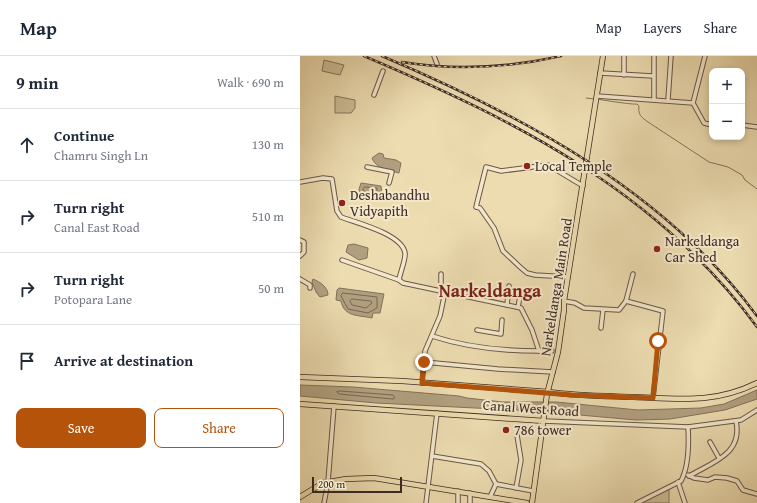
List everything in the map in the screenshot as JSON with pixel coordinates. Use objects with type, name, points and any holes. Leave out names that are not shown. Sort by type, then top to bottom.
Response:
[{"type":"main road","points":[[597,96],[603,56]]},
{"type":"main road","name":"Narkeldanga Main Road","points":[[544,419],[564,310],[564,301],[597,96]]},
{"type":"main road","points":[[300,377],[422,383],[572,395],[653,398],[710,398],[757,383]]},
{"type":"main road","name":"Canal West Road","points":[[300,404],[544,419]]},
{"type":"main road","points":[[532,503],[544,419]]},
{"type":"main road","points":[[300,497],[323,483],[346,478],[374,478],[470,493],[490,497],[500,501],[527,503]]},
{"type":"street","points":[[434,56],[437,64]]},
{"type":"street","points":[[624,56],[624,75]]},
{"type":"street","points":[[654,56],[654,99]]},
{"type":"street","points":[[668,100],[671,56]]},
{"type":"street","points":[[705,56],[693,103],[704,123],[709,125]]},
{"type":"street","points":[[374,95],[383,71]]},
{"type":"street","points":[[600,73],[653,76]]},
{"type":"street","points":[[597,96],[693,103]]},
{"type":"street","points":[[745,125],[757,127]]},
{"type":"street","points":[[568,277],[535,275],[520,267],[502,251],[494,228],[480,208],[476,207],[486,167],[501,171],[548,165],[583,186]]},
{"type":"street","points":[[367,167],[392,172],[389,183]]},
{"type":"street","points":[[300,182],[323,178],[332,179],[337,212],[341,217],[394,238],[404,248],[406,254],[399,280]]},
{"type":"street","points":[[300,240],[304,242],[304,252],[300,256]]},
{"type":"street","points":[[342,260],[399,280],[403,284],[521,308],[532,330],[539,351]]},
{"type":"street","points":[[422,383],[425,351],[440,316],[443,292],[441,274]]},
{"type":"street","points":[[564,301],[575,303],[584,308],[619,310],[626,301],[633,274]]},
{"type":"street","points":[[300,279],[310,285],[310,288]]},
{"type":"street","points":[[506,305],[508,286]]},
{"type":"street","points":[[518,307],[521,291]]},
{"type":"street","points":[[626,301],[663,311],[658,341],[653,398]]},
{"type":"street","points":[[601,328],[603,310]]},
{"type":"street","points":[[477,330],[501,334],[502,320]]},
{"type":"street","points":[[432,336],[475,348],[505,351],[552,351]]},
{"type":"street","points":[[424,362],[498,369],[553,372]]},
{"type":"street","points":[[324,503],[328,482],[334,406]]},
{"type":"street","name":"Canal West Road","points":[[544,419],[688,427],[741,420],[757,410]]},
{"type":"street","points":[[426,503],[437,413]]},
{"type":"street","points":[[689,476],[732,449],[737,439],[738,432],[736,421]]},
{"type":"street","points":[[637,503],[681,481],[685,474],[689,439],[688,427]]},
{"type":"street","points":[[516,488],[521,460],[517,435]]},
{"type":"street","points":[[710,442],[719,458]]},
{"type":"street","points":[[432,456],[481,464],[489,471],[496,484]]},
{"type":"street","points":[[685,474],[708,480],[715,477],[737,480],[743,490],[757,494]]},
{"type":"street","points":[[678,482],[685,503]]},
{"type":"street","points":[[496,484],[533,491]]},
{"type":"street","points":[[490,497],[496,484]]},
{"type":"street","points":[[458,491],[458,503]]},
{"type":"street","points":[[470,493],[470,503]]},
{"type":"shaded area","points":[[324,60],[344,65],[340,75],[322,71]]},
{"type":"shaded area","points":[[335,96],[355,100],[355,108],[351,113],[335,113]]},
{"type":"shaded area","points":[[669,489],[669,503],[641,503]]},
{"type":"water","points":[[379,153],[383,154],[384,158],[396,160],[401,163],[399,173],[376,165],[372,158]]},
{"type":"water","points":[[361,183],[381,186],[382,197],[376,201],[367,200],[360,195],[359,189]]},
{"type":"water","points":[[354,244],[368,248],[367,258],[359,260],[346,252],[348,245]]},
{"type":"water","points":[[313,279],[325,287],[328,295],[320,297],[312,282]]},
{"type":"water","points":[[339,288],[384,294],[380,313],[373,313],[372,318],[348,313],[341,301],[336,300],[337,290]]},
{"type":"water","points":[[300,385],[353,387],[459,396],[503,402],[556,402],[638,410],[701,408],[724,404],[757,390],[757,399],[725,410],[670,419],[636,420],[534,411],[376,403],[300,396]]},
{"type":"waterway","points":[[586,98],[594,99]]},
{"type":"waterway","points":[[597,99],[637,104],[639,106],[640,116],[648,122],[709,162],[728,167],[742,175],[745,180],[757,189]]},
{"type":"railway","points":[[364,56],[475,106],[580,164],[629,198],[675,236],[718,279],[757,327]]},
{"type":"railway","points":[[382,56],[487,104],[538,131],[588,161],[635,194],[679,231],[720,271],[757,316]]},
{"type":"railway","points":[[402,62],[443,67],[482,67],[502,66],[561,56]]},
{"type":"place","name":"Local Temple","points":[[527,166]]},
{"type":"place","name":"Deshabandhu Vidyapith","points":[[342,203]]},
{"type":"place","name":"Narkeldanga Car Shed","points":[[657,249]]},
{"type":"place","name":"786 tower","points":[[506,430]]},
{"type":"district","name":"Narkeldanga","points":[[490,291]]},
{"type":"route","points":[[424,362],[422,383],[572,395],[653,398],[658,341]]}]
